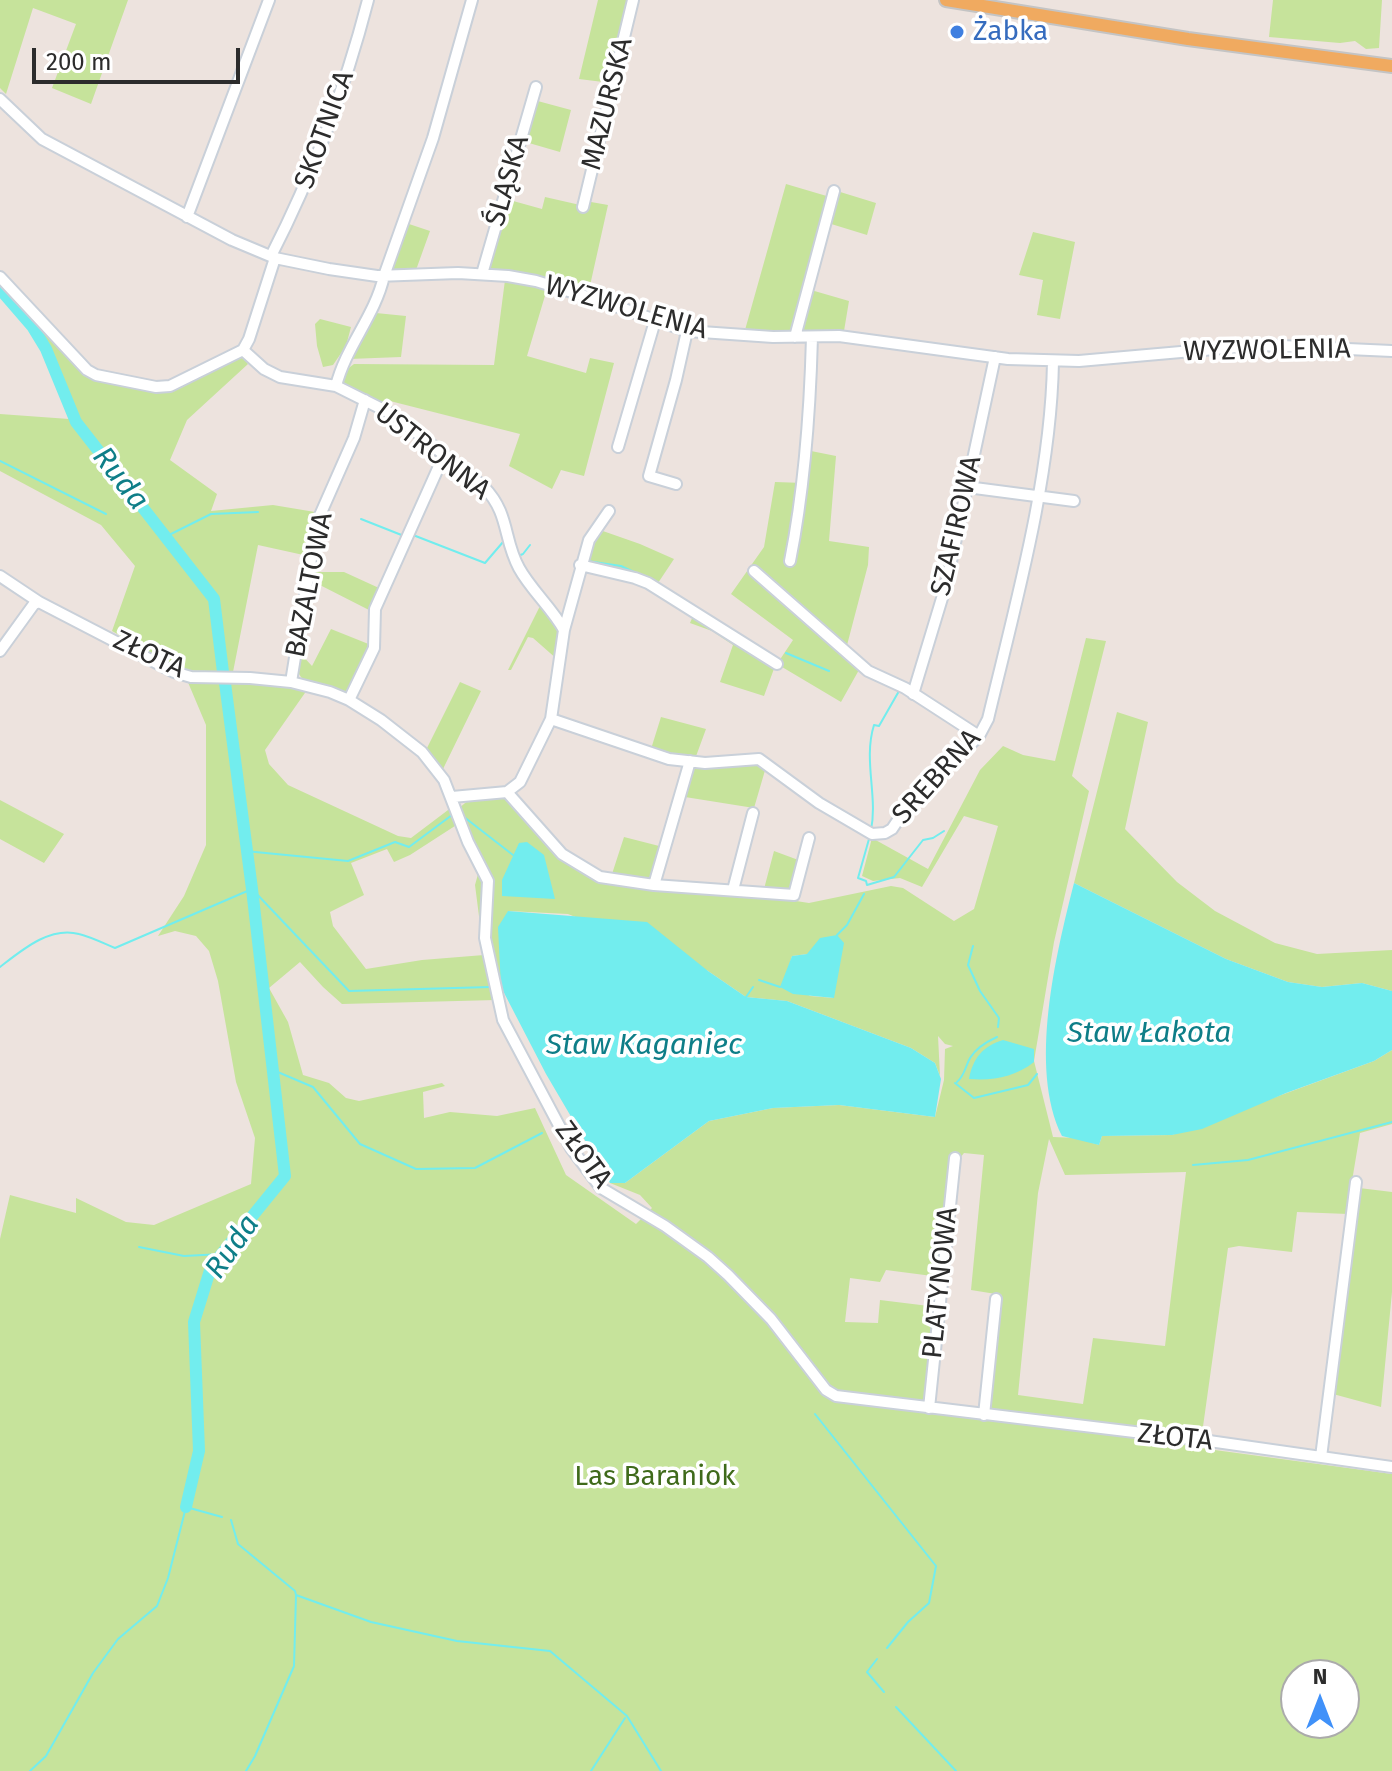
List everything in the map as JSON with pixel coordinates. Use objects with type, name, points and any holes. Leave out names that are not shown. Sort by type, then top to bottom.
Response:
[{"type":"main road","points":[[946,0],[1188,39],[1392,66]]},
{"type":"street","points":[[187,217],[269,0]]},
{"type":"street","name":"SKOTNICA","points":[[243,350],[273,257],[328,132],[368,0]]},
{"type":"street","points":[[336,386],[341,364],[380,295],[433,138],[472,0]]},
{"type":"street","name":"MAZURSKA","points":[[583,207],[633,0]]},
{"type":"street","name":"ŚLĄSKA","points":[[482,274],[536,87]]},
{"type":"street","name":"WYZWOLENIA","points":[[0,99],[42,139],[187,217],[273,257],[329,269],[384,276],[482,274],[536,281],[687,331],[888,341],[1053,362],[1260,345],[1392,351]]},
{"type":"street","points":[[795,337],[834,191]]},
{"type":"street","points":[[0,277],[87,370],[96,375],[156,387],[170,386],[243,350]]},
{"type":"street","points":[[618,447],[655,321]]},
{"type":"street","points":[[676,484],[649,476],[687,331]]},
{"type":"street","points":[[790,561],[801,510],[807,455],[812,337]]},
{"type":"street","name":"USTRONNA","points":[[243,350],[264,369],[280,377],[336,386],[396,416],[497,501],[520,571],[549,605],[564,630]]},
{"type":"street","name":"SZAFIROWA","points":[[913,694],[946,585],[995,357]]},
{"type":"street","name":"SREBRNA","points":[[551,719],[669,759],[705,763],[759,759],[819,803],[872,834],[892,829],[908,805],[979,736],[988,719],[1037,496],[1053,362]]},
{"type":"street","name":"BAZALTOWA","points":[[291,682],[317,522],[354,438],[365,400]]},
{"type":"street","points":[[349,700],[374,648],[374,611],[444,455]]},
{"type":"street","points":[[967,487],[1074,501]]},
{"type":"street","points":[[452,797],[507,792],[520,782],[551,719],[564,630],[580,565],[589,540],[609,511]]},
{"type":"street","points":[[580,565],[648,583],[777,664]]},
{"type":"street","points":[[754,571],[868,671],[913,694],[979,736]]},
{"type":"street","name":"ZŁOTA","points":[[0,576],[39,602],[174,672],[191,677],[291,682],[349,700],[422,752],[444,780],[460,825],[488,881],[485,938],[503,1020],[571,1148],[601,1188],[665,1226],[728,1275],[771,1319],[826,1390],[836,1396],[1392,1467]]},
{"type":"street","points":[[0,651],[34,604],[39,602]]},
{"type":"street","points":[[654,885],[690,761]]},
{"type":"street","points":[[507,792],[562,854],[600,877],[654,885],[794,895],[809,838]]},
{"type":"street","points":[[733,890],[753,813]]},
{"type":"street","name":"PLATYNOWA","points":[[929,1408],[955,1158]]},
{"type":"street","points":[[1321,1457],[1356,1182]]},
{"type":"street","points":[[984,1415],[996,1299]]},
{"type":"green space","points":[[0,0],[128,0],[91,104],[52,88],[76,24],[33,8],[6,94],[0,88]]},
{"type":"green space","points":[[598,0],[629,0],[611,83],[579,79]]},
{"type":"green space","points":[[1273,0],[1382,0],[1379,48],[1366,49],[1355,41],[1340,43],[1269,37]]},
{"type":"green space","points":[[534,100],[571,110],[560,152],[522,141]]},
{"type":"green space","points":[[786,184],[830,197],[811,290],[849,301],[844,331],[745,330]]},
{"type":"green space","points":[[837,191],[876,203],[867,235],[828,223]]},
{"type":"green space","points":[[545,197],[589,207],[591,202],[608,205],[589,290],[486,271],[506,199],[542,209]]},
{"type":"green space","points":[[406,223],[430,231],[416,270],[388,273]]},
{"type":"green space","points":[[1033,232],[1075,242],[1060,319],[1037,315],[1043,280],[1019,275]]},
{"type":"green space","points":[[505,280],[526,282],[547,289],[527,356],[586,373],[590,358],[614,363],[584,476],[561,470],[552,489],[509,466],[520,434],[390,401],[388,405],[370,400],[342,383],[346,370],[354,364],[494,365]]},
{"type":"green space","points":[[0,282],[75,365],[86,373],[166,391],[197,379],[242,355],[248,364],[187,420],[170,460],[217,494],[211,511],[273,505],[315,512],[308,556],[258,545],[233,672],[181,670],[112,631],[135,566],[101,525],[0,471],[0,414],[69,419],[44,353],[0,288]]},
{"type":"green space","points":[[376,313],[406,316],[401,357],[349,359],[353,348]]},
{"type":"green space","points":[[320,319],[351,327],[346,346],[333,365],[323,367],[315,324]]},
{"type":"green space","points":[[811,451],[836,456],[829,541],[869,547],[868,565],[846,649],[864,661],[841,702],[777,664],[793,640],[731,594],[764,547],[775,482],[804,483]]},
{"type":"green space","points":[[600,530],[674,559],[656,586],[585,563]]},
{"type":"green space","points":[[311,572],[344,572],[379,588],[369,610],[312,581]]},
{"type":"green space","points":[[542,602],[561,633],[558,660],[528,637],[511,670],[508,670]]},
{"type":"green space","points":[[693,616],[775,666],[764,696],[720,682],[733,645],[712,631],[690,623]]},
{"type":"green space","points":[[331,629],[371,645],[346,694],[303,680],[297,671],[299,652],[312,666]]},
{"type":"green space","name":"Las Baraniok","points":[[1086,638],[1106,641],[1072,776],[1089,791],[1054,942],[1034,1061],[1053,1137],[1077,1138],[1099,1145],[1102,1136],[1172,1135],[1374,1061],[1392,1050],[1392,1124],[1360,1133],[1351,1187],[1392,1192],[1392,1292],[1381,1407],[1333,1394],[1348,1214],[1297,1212],[1292,1252],[1239,1246],[1228,1248],[1200,1448],[1392,1474],[1392,1771],[0,1771],[0,1239],[10,1195],[76,1213],[76,1198],[126,1222],[154,1225],[251,1184],[255,1138],[236,1082],[218,981],[209,951],[196,936],[175,931],[158,936],[184,896],[206,845],[206,725],[187,680],[266,684],[307,690],[265,750],[269,764],[288,785],[398,836],[411,838],[452,807],[458,824],[410,855],[394,862],[387,849],[351,863],[364,895],[330,912],[333,926],[366,969],[484,955],[475,885],[480,867],[458,809],[471,798],[504,796],[596,879],[744,893],[809,903],[891,886],[903,888],[954,921],[974,909],[998,826],[964,816],[922,887],[900,878],[873,881],[862,876],[872,838],[928,869],[980,770],[1003,746],[1023,755],[1055,761]],"holes":[[[508,911],[568,914],[708,971],[746,997],[787,1001],[911,1048],[935,1063],[940,1076],[938,1036],[945,1044],[953,1046],[945,1049],[944,1080],[935,1117],[839,1105],[773,1108],[709,1121],[625,1183],[610,1183],[640,1195],[652,1208],[636,1224],[566,1175],[535,1108],[497,1116],[450,1112],[424,1118],[423,1092],[445,1086],[442,1083],[359,1101],[346,1098],[329,1083],[303,1075],[288,1022],[269,988],[300,962],[342,1004],[496,1000],[502,987]],[[807,954],[834,998],[810,996],[785,979],[792,956]],[[1049,1139],[1065,1175],[1186,1172],[1165,1346],[1093,1338],[1083,1404],[1018,1395],[1038,1193]],[[959,1153],[960,1158],[964,1153],[984,1155],[971,1290],[1002,1295],[987,1412],[926,1403],[937,1307],[880,1300],[878,1323],[845,1322],[850,1278],[880,1282],[886,1270],[940,1277],[953,1156]]]},
{"type":"green space","points":[[460,682],[481,691],[443,769],[425,752]]},
{"type":"green space","points":[[1117,712],[1148,722],[1125,829],[1177,882],[1215,911],[1275,943],[1317,954],[1392,950],[1392,991],[1362,983],[1322,987],[1288,982],[1226,959],[1074,883]]},
{"type":"green space","points":[[661,717],[706,729],[695,759],[651,749]]},
{"type":"green space","points":[[755,763],[766,767],[754,808],[685,797],[690,773],[697,765]]},
{"type":"green space","points":[[0,800],[64,834],[44,863],[0,839]]},
{"type":"green space","points":[[624,837],[663,847],[654,876],[648,881],[612,874]]},
{"type":"green space","points":[[774,851],[801,861],[790,892],[764,889]]},
{"type":"water","points":[[527,842],[544,855],[555,899],[502,896],[502,880],[519,843]]},
{"type":"water","name":"Staw Łakota","points":[[1074,883],[1226,959],[1288,982],[1322,987],[1362,983],[1392,991],[1392,1050],[1374,1061],[1286,1093],[1202,1129],[1172,1135],[1102,1136],[1099,1145],[1062,1136],[1052,1109],[1046,1045],[1053,976]]},
{"type":"water","name":"Staw Kaganiec","points":[[508,911],[647,922],[746,997],[787,1001],[911,1048],[935,1063],[941,1079],[935,1117],[839,1105],[773,1108],[709,1121],[625,1183],[610,1183],[546,1074],[501,987],[498,927]]},
{"type":"water","points":[[837,935],[844,943],[834,998],[793,994],[780,987],[792,956],[807,954],[820,938]]},
{"type":"water","points":[[1003,1040],[1034,1049],[1034,1062],[1003,1077],[969,1079],[980,1054]]},
{"type":"waterway","name":"Ruda","points":[[0,289],[32,326],[46,349],[76,422],[214,599],[223,672]]},
{"type":"waterway","points":[[0,461],[106,514]]},
{"type":"waterway","points":[[165,537],[211,514],[258,512]]},
{"type":"waterway","points":[[361,519],[404,536]]},
{"type":"waterway","points":[[413,535],[485,563],[503,542]]},
{"type":"waterway","points":[[518,556],[530,545]]},
{"type":"waterway","points":[[587,561],[621,566],[638,574]]},
{"type":"waterway","points":[[786,653],[829,671]]},
{"type":"waterway","name":"Ruda","points":[[186,1507],[199,1451],[194,1322],[211,1267],[285,1176],[225,683]]},
{"type":"waterway","points":[[871,830],[871,738],[874,725],[879,726],[899,691]]},
{"type":"waterway","points":[[245,851],[348,861],[395,842],[409,847],[452,815]]},
{"type":"waterway","points":[[464,817],[513,855]]},
{"type":"waterway","points":[[867,885],[894,877],[923,840],[944,831]]},
{"type":"waterway","points":[[867,885],[866,881],[858,878],[869,839]]},
{"type":"waterway","name":"Ruda","points":[[0,967],[37,941],[58,933],[79,934],[115,948],[252,889],[349,991],[490,987]]},
{"type":"waterway","points":[[837,935],[847,925],[864,894]]},
{"type":"waterway","points":[[973,946],[968,965],[980,991],[999,1018],[998,1027]]},
{"type":"waterway","points":[[759,980],[780,987]]},
{"type":"waterway","points":[[746,997],[753,987]]},
{"type":"waterway","points":[[957,1082],[975,1051],[997,1037]]},
{"type":"waterway","points":[[273,1070],[313,1087],[360,1144],[416,1169],[475,1168],[542,1133]]},
{"type":"waterway","points":[[955,1083],[974,1098],[1028,1085],[1037,1074]]},
{"type":"waterway","points":[[1193,1165],[1248,1160],[1392,1122]]},
{"type":"waterway","points":[[139,1247],[184,1256],[222,1254]]},
{"type":"waterway","points":[[815,1414],[936,1566],[929,1603],[887,1648]]},
{"type":"waterway","name":"Ruda","points":[[30,1771],[46,1756],[93,1673],[118,1639],[157,1606],[168,1578],[186,1507],[222,1517]]},
{"type":"waterway","points":[[231,1520],[238,1544],[296,1595],[371,1622],[457,1641],[550,1651],[627,1716],[661,1771]]},
{"type":"waterway","points":[[246,1771],[294,1666],[296,1595]]},
{"type":"waterway","points":[[877,1659],[867,1672],[884,1692]]},
{"type":"waterway","points":[[896,1707],[956,1771]]},
{"type":"waterway","points":[[591,1771],[625,1718]]},
{"type":"place","name":"Żabka","points":[[957,32]]}]
